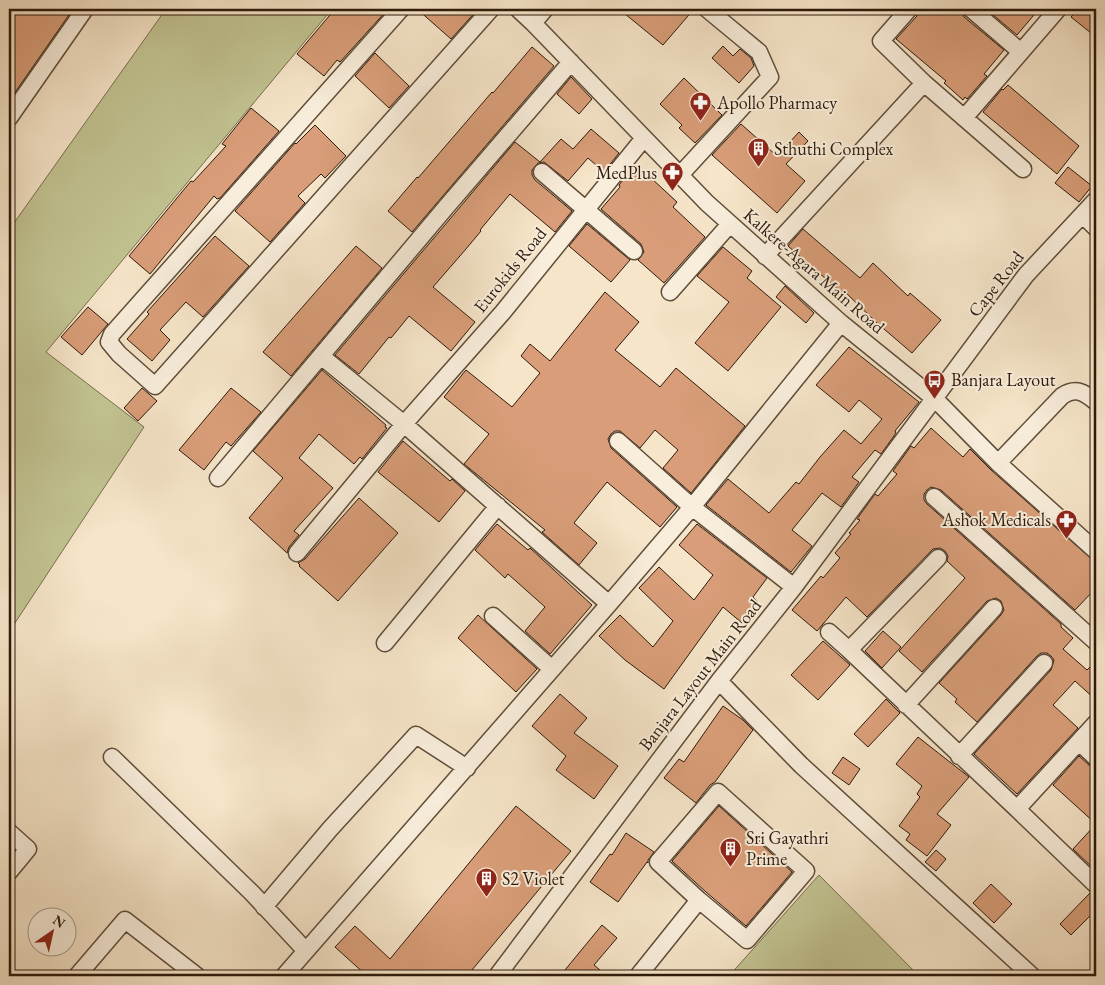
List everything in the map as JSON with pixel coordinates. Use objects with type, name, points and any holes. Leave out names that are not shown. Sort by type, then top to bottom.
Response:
[{"type":"street","points":[[10,114],[85,9]]},
{"type":"street","points":[[401,9],[112,334],[108,342],[155,386],[491,9]]},
{"type":"street","name":"Kalkere-Agara Main Road","points":[[518,9],[730,224],[841,323],[935,399],[998,463],[1096,551]]},
{"type":"street","points":[[533,23],[545,9]]},
{"type":"street","points":[[680,175],[770,77],[759,52],[707,9]]},
{"type":"street","points":[[910,9],[881,42],[924,83],[1024,169]]},
{"type":"street","points":[[971,9],[1021,52]]},
{"type":"street","points":[[964,118],[1058,9]]},
{"type":"street","points":[[218,478],[571,62]]},
{"type":"street","points":[[765,256],[924,83]]},
{"type":"street","name":"Eurokids Road","points":[[297,553],[404,424],[503,312],[644,138]]},
{"type":"street","points":[[542,172],[634,251]]},
{"type":"street","name":"Cape Road","points":[[935,399],[1026,275],[1096,200]]},
{"type":"street","points":[[1082,215],[1096,228]]},
{"type":"street","points":[[670,292],[730,224]]},
{"type":"street","points":[[284,976],[610,604],[692,507],[841,323]]},
{"type":"street","points":[[321,356],[404,424],[610,604]]},
{"type":"street","points":[[998,463],[1062,396],[1070,391],[1082,392],[1096,402]]},
{"type":"street","name":"Banjara Layout Main Road","points":[[497,976],[719,680],[794,587],[935,399]]},
{"type":"street","points":[[618,441],[692,507],[794,587]]},
{"type":"street","points":[[934,497],[1096,642]]},
{"type":"street","points":[[385,644],[498,506]]},
{"type":"street","points":[[849,650],[938,558]]},
{"type":"street","points":[[906,705],[994,608]]},
{"type":"street","points":[[493,616],[552,669]]},
{"type":"street","points":[[829,632],[1096,885]]},
{"type":"street","points":[[959,756],[1044,663]]},
{"type":"street","points":[[719,680],[801,765],[1032,976]]},
{"type":"street","points":[[1017,809],[1096,723]]},
{"type":"street","points":[[264,907],[330,829],[416,735],[467,768]]},
{"type":"street","points":[[1079,742],[1096,758]]},
{"type":"street","points":[[112,757],[306,951]]},
{"type":"street","points":[[718,792],[806,872],[746,940],[699,900],[658,862],[718,792]]},
{"type":"street","points":[[9,832],[28,849],[9,872]]},
{"type":"street","points":[[638,976],[699,900]]},
{"type":"street","points":[[77,976],[125,920],[197,976]]},
{"type":"green space","points":[[166,9],[332,9],[46,352],[144,427],[9,632],[9,322],[13,316],[9,313],[9,230]]},
{"type":"green space","points":[[819,875],[915,972],[911,976],[729,976]]},
{"type":"building","points":[[9,9],[73,9],[9,101]]},
{"type":"building","points":[[335,9],[388,9],[340,62],[337,60],[324,76],[297,54]]},
{"type":"building","points":[[417,9],[478,9],[451,39]]},
{"type":"building","points":[[619,9],[694,9],[663,45]]},
{"type":"building","points":[[919,9],[961,9],[964,17],[1004,50],[984,74],[987,76],[967,99],[965,97],[963,100],[944,83],[946,81],[896,39],[917,16]]},
{"type":"building","points":[[986,9],[1039,9],[1017,35]]},
{"type":"building","points":[[1078,9],[1096,9],[1096,37],[1071,17]]},
{"type":"building","points":[[723,46],[733,56],[740,49],[751,58],[754,66],[739,83],[712,58]]},
{"type":"building","points":[[532,47],[554,66],[412,232],[388,211]]},
{"type":"building","points":[[375,53],[409,86],[389,108],[355,76]]},
{"type":"building","points":[[571,77],[592,99],[579,114],[557,94]]},
{"type":"building","points":[[684,78],[722,115],[695,143],[679,128],[682,125],[660,104]]},
{"type":"building","points":[[1008,85],[1079,146],[1057,174],[983,112],[1002,89]]},
{"type":"building","points":[[251,108],[279,131],[220,198],[217,199],[214,196],[150,274],[129,256],[191,181],[193,182],[226,146],[222,144]]},
{"type":"building","name":"Sthuthi Complex","points":[[741,124],[777,156],[799,132],[808,141],[786,164],[805,181],[777,213],[712,155]]},
{"type":"building","points":[[315,125],[346,156],[325,178],[321,174],[298,196],[305,203],[270,242],[235,211],[295,143]]},
{"type":"building","points":[[591,129],[619,153],[604,172],[588,158],[568,181],[544,162],[538,163],[532,170],[535,180],[572,211],[555,232],[510,194],[433,287],[475,322],[451,351],[409,316],[359,374],[335,355],[515,142],[540,162],[561,139],[573,149]]},
{"type":"building","points":[[637,165],[677,202],[673,207],[705,237],[664,283],[638,260],[644,252],[641,244],[601,209],[620,187],[619,185],[634,166]]},
{"type":"building","points":[[1068,167],[1092,186],[1079,202],[1055,183]]},
{"type":"building","points":[[587,224],[630,260],[611,282],[569,246]]},
{"type":"building","points":[[803,229],[860,278],[873,263],[908,296],[910,293],[941,320],[912,353],[843,290],[841,292],[788,246]]},
{"type":"building","points":[[215,236],[249,266],[203,317],[186,302],[160,330],[170,340],[152,361],[127,339],[149,314],[147,312]]},
{"type":"building","points":[[356,246],[382,268],[291,376],[263,352]]},
{"type":"building","points":[[723,247],[752,271],[747,278],[781,307],[728,371],[695,343],[729,302],[697,276]]},
{"type":"building","points":[[785,286],[814,313],[806,323],[776,297]]},
{"type":"building","points":[[605,292],[639,322],[615,350],[660,387],[676,368],[745,426],[691,493],[663,468],[678,450],[655,430],[640,448],[620,431],[615,431],[611,434],[608,439],[611,448],[677,507],[660,527],[607,482],[574,523],[597,543],[579,565],[542,532],[545,530],[464,464],[489,434],[444,397],[466,370],[512,407],[540,373],[521,356],[530,344],[550,361]]},
{"type":"building","points":[[88,307],[108,324],[82,355],[61,337]]},
{"type":"building","points":[[849,347],[919,402],[895,431],[896,433],[881,454],[875,450],[852,477],[859,482],[841,507],[822,493],[792,530],[812,546],[791,572],[706,505],[728,479],[769,513],[796,482],[799,484],[844,430],[861,444],[882,419],[859,400],[849,412],[816,385]]},
{"type":"building","points":[[322,370],[386,425],[385,427],[387,428],[362,459],[360,457],[354,464],[319,434],[299,458],[333,488],[294,531],[299,535],[289,547],[287,553],[249,518],[283,478],[253,451]]},
{"type":"building","points":[[142,388],[157,401],[138,421],[124,408]]},
{"type":"building","points":[[231,388],[261,412],[231,446],[226,442],[204,470],[179,450]]},
{"type":"building","points":[[931,428],[963,457],[970,449],[1096,563],[1096,588],[1075,610],[941,490],[931,487],[924,494],[924,500],[927,504],[1061,624],[1061,627],[1073,638],[1063,649],[1087,670],[1096,661],[1096,700],[1075,681],[1053,705],[1078,728],[1017,794],[974,754],[1051,670],[1054,660],[1047,653],[1041,653],[1037,656],[977,722],[955,702],[957,699],[939,683],[1001,615],[1004,610],[1001,601],[996,598],[987,601],[922,672],[899,651],[965,578],[947,561],[948,556],[945,551],[940,548],[933,549],[867,617],[846,597],[817,631],[792,610],[821,576],[823,578],[840,558],[835,553],[860,520],[857,519],[875,494],[878,496],[897,474],[893,471],[911,446],[914,448]]},
{"type":"building","points":[[403,441],[450,481],[452,479],[465,491],[439,522],[378,472]]},
{"type":"building","points":[[359,498],[398,533],[338,601],[298,563],[305,559]]},
{"type":"building","points":[[497,524],[528,550],[530,548],[592,605],[550,654],[525,631],[545,607],[508,574],[505,578],[475,550]]},
{"type":"building","points":[[697,524],[767,578],[753,597],[758,602],[742,623],[723,607],[664,689],[625,660],[599,636],[620,615],[653,647],[673,621],[639,588],[659,567],[694,600],[713,575],[679,545]]},
{"type":"building","points":[[478,615],[537,669],[516,692],[458,638]]},
{"type":"building","points":[[883,631],[901,647],[882,668],[865,651]]},
{"type":"building","points":[[823,641],[850,665],[818,700],[791,675]]},
{"type":"building","points":[[560,694],[587,718],[574,733],[618,766],[594,799],[556,770],[566,756],[532,726]]},
{"type":"building","points":[[886,699],[900,713],[868,747],[854,734]]},
{"type":"building","points":[[723,706],[743,720],[753,730],[715,782],[710,785],[696,803],[664,778],[679,759],[684,762]]},
{"type":"building","points":[[918,737],[969,777],[937,814],[951,825],[927,856],[906,840],[910,834],[899,826],[920,797],[917,794],[922,786],[896,764]]},
{"type":"building","points":[[1079,756],[1090,766],[1096,768],[1096,824],[1053,785]]},
{"type":"building","points":[[843,757],[860,769],[849,785],[832,773]]},
{"type":"building","name":"S2 Violet","points":[[516,806],[571,851],[467,976],[367,976],[335,947],[355,926],[390,959]]},
{"type":"building","points":[[719,806],[792,872],[746,926],[672,861]]},
{"type":"building","points":[[1096,824],[1096,871],[1073,849]]},
{"type":"building","points":[[626,833],[654,852],[648,863],[618,902],[590,882],[610,854],[612,855]]},
{"type":"building","points":[[936,850],[946,859],[936,871],[925,862]]},
{"type":"building","points":[[991,884],[1012,904],[994,923],[973,903]]},
{"type":"building","points":[[1090,893],[1096,895],[1096,910],[1071,935],[1060,924]]},
{"type":"building","points":[[602,925],[617,938],[594,965],[607,976],[560,976]]},
{"type":"place","name":"Apollo Pharmacy","points":[[701,122]]},
{"type":"place","name":"Sthuthi Complex","points":[[758,168]]},
{"type":"place","name":"MedPlus","points":[[673,192]]},
{"type":"place","name":"Banjara Layout","points":[[935,399]]},
{"type":"place","name":"Ashok Medicals","points":[[1067,539]]},
{"type":"place","name":"Sri Gayathri Prime","points":[[730,867]]},
{"type":"place","name":"S2 Violet","points":[[486,898]]}]
